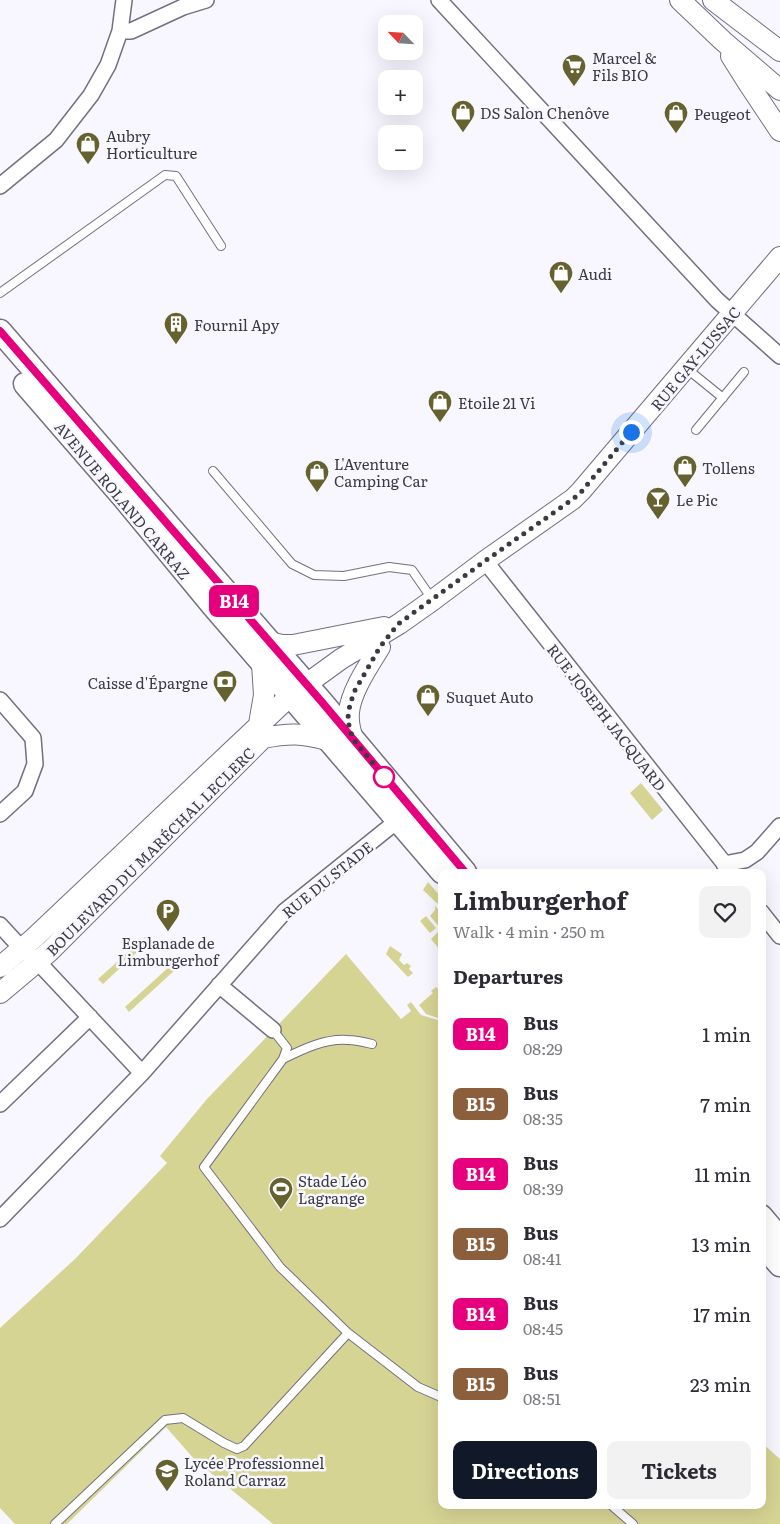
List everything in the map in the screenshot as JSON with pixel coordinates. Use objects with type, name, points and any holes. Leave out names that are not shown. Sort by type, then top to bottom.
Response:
[{"type":"main road","points":[[680,0],[723,41],[780,90]]},
{"type":"main road","points":[[713,0],[780,52]]},
{"type":"main road","points":[[732,15],[780,34]]},
{"type":"main road","points":[[723,41],[780,131]]},
{"type":"main road","name":"RUE GAY-LUSSAC","points":[[302,695],[342,659],[433,600],[582,491],[779,261]]},
{"type":"main road","name":"AVENUE ROLAND CARRAZ","points":[[0,331],[269,642],[327,740],[439,869]]},
{"type":"main road","name":"AVENUE ROLAND CARRAZ","points":[[0,355],[262,664],[302,695],[353,739],[462,869]]},
{"type":"main road","name":"RUE GAY-LUSSAC","points":[[302,695],[349,670],[380,647],[398,624]]},
{"type":"main road","points":[[269,642],[293,645],[398,624]]},
{"type":"main road","points":[[353,739],[349,726],[348,714],[350,705],[354,692],[380,647]]},
{"type":"main road","points":[[262,664],[264,696],[261,731],[300,734],[327,740]]},
{"type":"main road","name":"BOULEVARD DU MARÉCHAL LECLERC","points":[[0,967],[302,695]]},
{"type":"main road","name":"BOULEVARD DU MARÉCHAL LECLERC","points":[[0,993],[38,962],[261,731]]},
{"type":"main road","points":[[766,1222],[780,1238]]},
{"type":"main road","points":[[766,1250],[780,1265]]},
{"type":"street","points":[[0,186],[56,140],[91,95],[108,65],[120,32],[124,0]]},
{"type":"street","points":[[120,32],[131,31],[183,7],[206,0]]},
{"type":"street","points":[[439,0],[716,300],[780,356]]},
{"type":"street","name":"RUE JOSEPH JACQUARD","points":[[485,561],[728,868]]},
{"type":"street","points":[[0,700],[33,738],[35,764],[25,791],[0,814]]},
{"type":"street","name":"RUE DU STADE","points":[[0,1219],[142,1073],[285,911],[397,821]]},
{"type":"street","points":[[728,868],[757,852],[780,826]]},
{"type":"street","points":[[766,918],[780,936]]},
{"type":"street","points":[[0,925],[22,949],[38,962],[142,1073]]},
{"type":"street","points":[[219,985],[273,1030]]},
{"type":"street","points":[[0,1104],[90,1017]]},
{"type":"lane","points":[[0,293],[165,175],[176,176],[222,246]]},
{"type":"lane","points":[[686,368],[722,398]]},
{"type":"lane","points":[[696,430],[744,372]]},
{"type":"lane","points":[[213,471],[292,564],[314,575],[344,576],[389,567],[412,570],[433,600]]},
{"type":"lane","points":[[273,1030],[287,1048],[284,1059],[204,1167],[280,1267],[348,1332],[418,1387],[438,1396]]},
{"type":"lane","points":[[284,1059],[301,1049],[323,1043],[346,1040],[372,1044]]},
{"type":"lane","points":[[55,1524],[165,1420],[183,1418],[236,1449],[244,1446],[348,1332]]},
{"type":"lane","points":[[616,1509],[633,1524]]},
{"type":"shaded area","points":[[641,783],[663,810],[652,820],[630,793]]},
{"type":"shaded area","points":[[428,882],[438,894],[438,904],[423,890]]},
{"type":"shaded area","points":[[435,906],[438,909],[438,925],[430,916],[435,910]]},
{"type":"shaded area","points":[[426,916],[436,928],[430,933],[420,921]]},
{"type":"shaded area","points":[[438,932],[438,947],[431,939]]},
{"type":"shaded area","points":[[146,936],[150,940],[103,984],[98,979]]},
{"type":"shaded area","points":[[390,946],[402,954],[399,960],[404,965],[407,963],[411,966],[409,969],[413,973],[408,977],[386,954]]},
{"type":"shaded area","name":"Stade Léo Lagrange","points":[[346,954],[401,1019],[411,1011],[407,1005],[411,1002],[421,1015],[438,1020],[438,1509],[766,1509],[766,1446],[780,1459],[780,1524],[273,1524],[194,1459],[166,1427],[67,1524],[15,1524],[0,1508],[0,1328],[76,1258],[167,1163],[160,1156],[207,1099]]},
{"type":"shaded area","points":[[171,965],[175,970],[129,1012],[125,1007]]},
{"type":"shaded area","points":[[436,987],[438,989],[438,1018],[426,1014],[419,1005],[433,993],[431,991]]},
{"type":"bus line","name":"B14","points":[[0,331],[321,701],[462,869]]},
{"type":"place","name":"Marcel & Fils BIO","points":[[574,87]]},
{"type":"place","name":"DS Salon Chenôve","points":[[463,133]]},
{"type":"place","name":"Peugeot","points":[[676,134]]},
{"type":"place","name":"Aubry Horticulture","points":[[88,165]]},
{"type":"place","name":"Audi","points":[[561,294]]},
{"type":"place","name":"Fournil Apy","points":[[176,345]]},
{"type":"place","name":"Etoile 21 Vi","points":[[440,423]]},
{"type":"place","name":"Tollens","points":[[685,488]]},
{"type":"place","name":"L'Aventure Camping Car","points":[[317,493]]},
{"type":"place","name":"Le Pic","points":[[658,520]]},
{"type":"place","name":"Caisse d'Épargne","points":[[225,703]]},
{"type":"place","name":"Suquet Auto","points":[[428,717]]},
{"type":"place","name":"Esplanade de Limburgerhof","points":[[168,932]]},
{"type":"place","name":"Stade Léo Lagrange","points":[[281,1210]]},
{"type":"place","name":"Lycée Professionnel Roland Carraz","points":[[167,1492]]},
{"type":"route","points":[[384,777],[387,780],[353,739],[348,714],[354,692],[380,647],[398,624],[573,499],[582,491],[631,432]]}]
